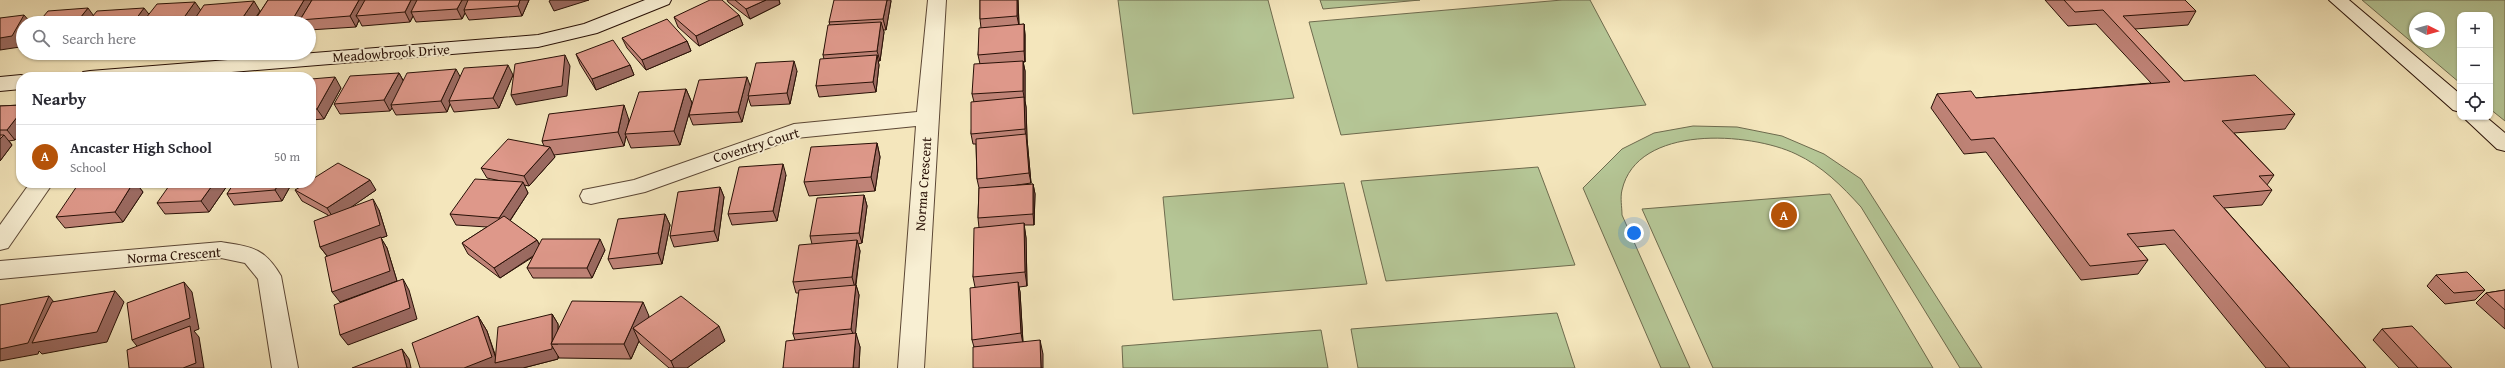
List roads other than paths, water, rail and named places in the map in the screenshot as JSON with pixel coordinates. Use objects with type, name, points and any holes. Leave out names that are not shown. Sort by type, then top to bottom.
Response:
[{"type":"street","name":"Meadowbrook Drive","points":[[316,59],[538,41],[590,29],[662,0]]},
{"type":"street","name":"Norma Crescent","points":[[911,368],[927,118],[937,0]]},
{"type":"street","points":[[2338,0],[2457,102]]},
{"type":"street","name":"Meadowbrook Drive","points":[[165,72],[309,60]]},
{"type":"street","points":[[0,84],[16,82]]},
{"type":"street","name":"Coventry Court","points":[[591,196],[637,187],[794,131],[927,118]]},
{"type":"street","points":[[2477,120],[2505,144]]},
{"type":"street","points":[[0,242],[38,188]]},
{"type":"street","name":"Norma Crescent","points":[[0,270],[221,250],[252,256],[268,276],[285,368]]},
{"type":"place","name":"Ancaster High School","points":[[1784,215]]}]
